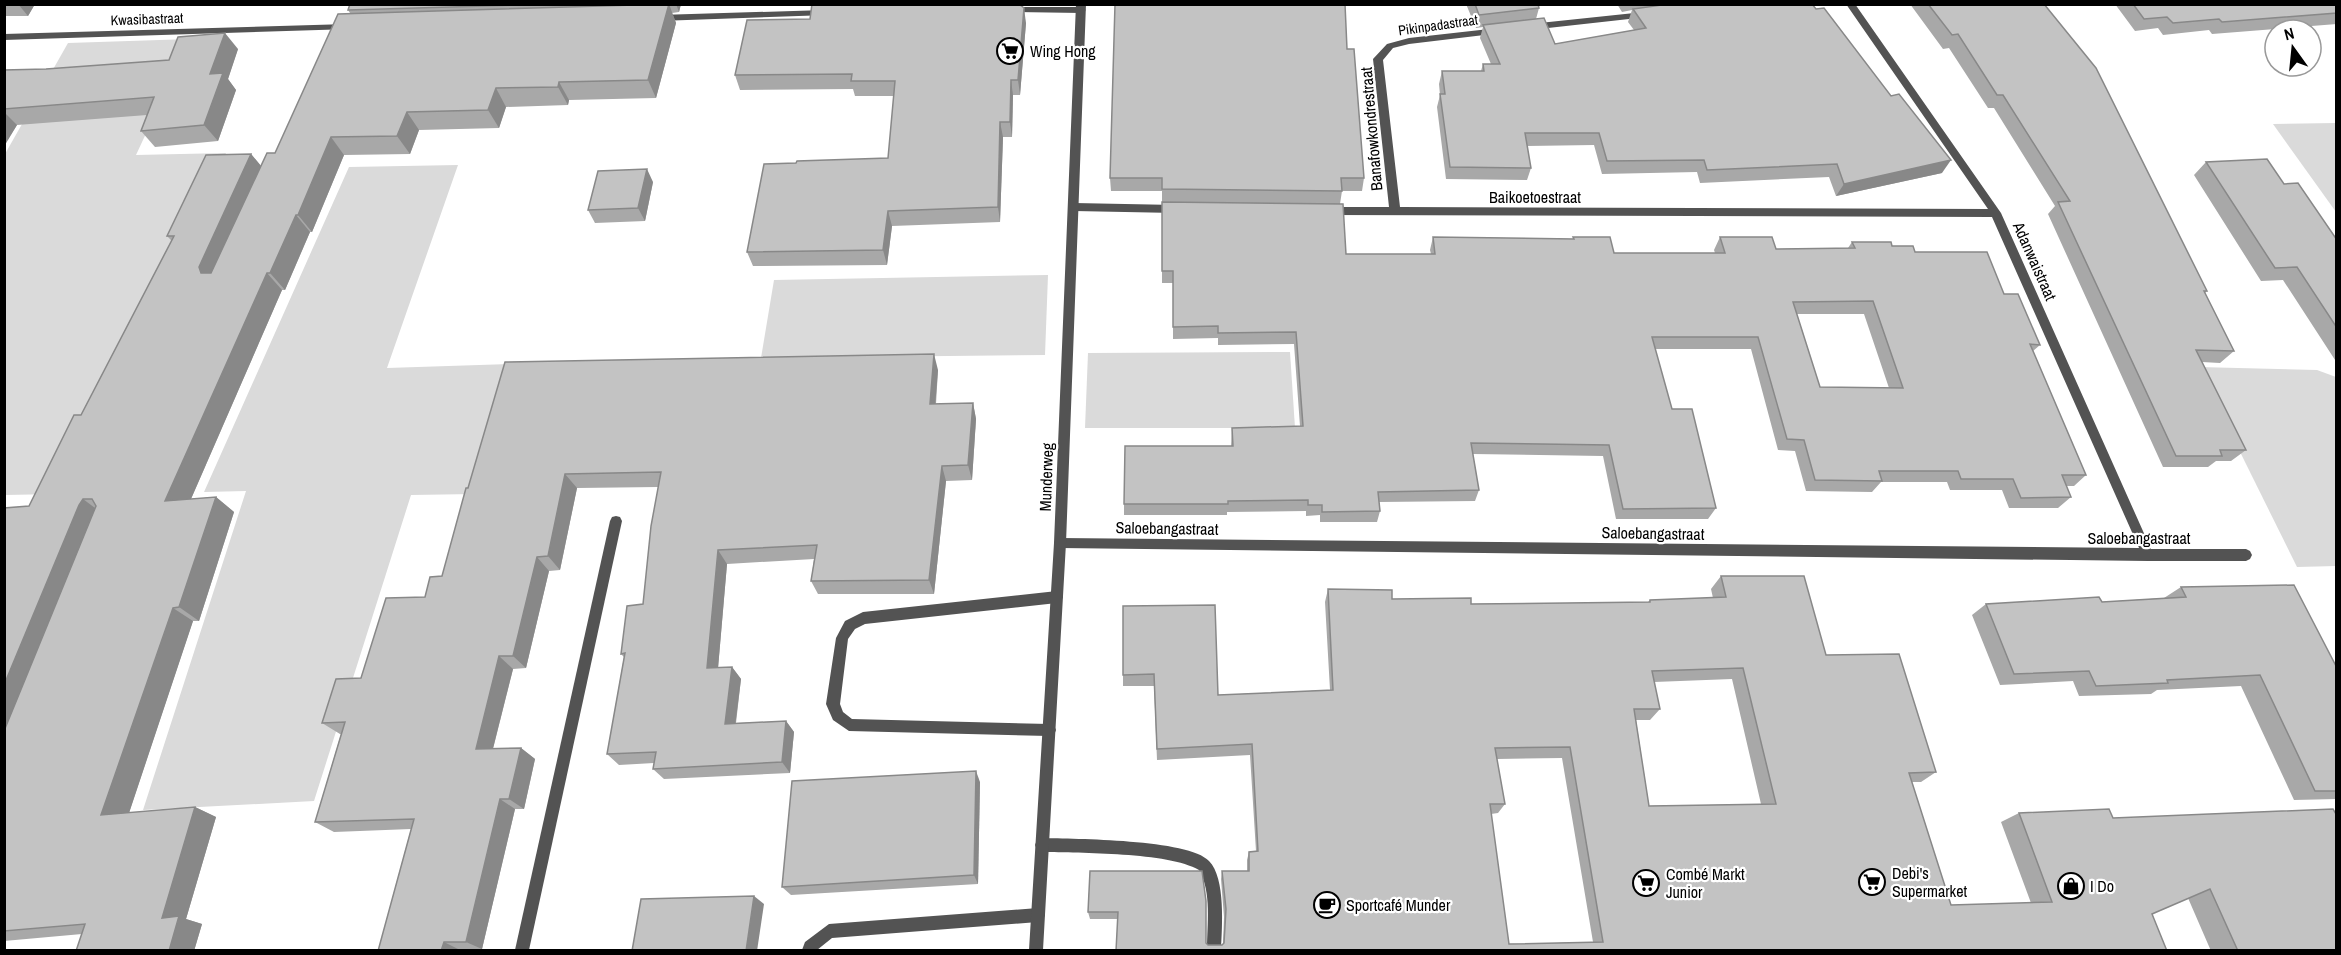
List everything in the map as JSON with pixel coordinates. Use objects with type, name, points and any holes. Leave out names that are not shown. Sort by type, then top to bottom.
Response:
[{"type":"street","name":"Adanwaistraat","points":[[1850,4],[1996,213],[2148,555]]},
{"type":"street","points":[[1002,10],[1081,7]]},
{"type":"street","name":"Munderweg","points":[[1036,951],[1060,543],[1081,7]]},
{"type":"street","points":[[648,18],[839,13]]},
{"type":"street","points":[[1516,29],[1658,14]]},
{"type":"street","name":"Kwasibastraat","points":[[4,37],[362,26]]},
{"type":"street","points":[[334,38],[338,27]]},
{"type":"street","name":"Pikinpadastraat","points":[[1390,46],[1409,40],[1504,30]]},
{"type":"street","name":"Banafowkondrestraat","points":[[1390,46],[1378,60],[1395,211]]},
{"type":"street","points":[[1074,207],[1193,209]]},
{"type":"street","name":"Baikoetoestraat","points":[[1312,210],[1996,213]]},
{"type":"street","points":[[522,951],[616,521]]},
{"type":"street","name":"Saloebangastraat","points":[[1060,543],[2246,555]]},
{"type":"street","points":[[1049,730],[849,725],[838,716],[833,704],[842,638],[850,625],[863,618],[1057,597]]},
{"type":"street","points":[[1042,845],[1168,854],[1204,863],[1209,873],[1213,893],[1214,951]]},
{"type":"street","points":[[809,951],[810,946],[829,931],[1038,915]]},
{"type":"shaded area","points":[[190,39],[136,155],[226,153],[57,494],[5,495],[5,154],[68,43]]},
{"type":"shaded area","points":[[2336,123],[2336,212],[2273,124]]},
{"type":"shaded area","points":[[458,165],[387,368],[511,364],[475,494],[411,495],[314,801],[143,810],[246,491],[204,492],[349,167]]},
{"type":"shaded area","points":[[1048,275],[1045,355],[761,358],[774,280]]},
{"type":"shaded area","points":[[1290,352],[1295,428],[1085,428],[1088,353]]},
{"type":"shaded area","points":[[2198,367],[2317,370],[2336,377],[2336,566],[2297,567]]},
{"type":"building","points":[[350,4],[555,4],[348,10]]},
{"type":"building","points":[[669,4],[648,80],[559,82],[558,87],[496,88],[488,110],[407,112],[397,136],[331,137],[298,215],[296,215],[270,273],[267,273],[165,501],[216,497],[179,607],[173,608],[101,815],[195,807],[162,918],[179,916],[169,951],[76,951],[85,924],[4,931],[4,731],[96,506],[92,499],[83,499],[79,505],[4,685],[4,508],[29,506],[74,415],[81,415],[174,236],[167,236],[206,155],[251,154],[199,267],[201,273],[211,273],[267,153],[275,153],[338,14]]},
{"type":"building","points":[[812,4],[1019,4],[1024,8],[1018,80],[1011,80],[1010,122],[1000,122],[998,207],[888,211],[883,250],[747,252],[764,164],[888,158],[895,81],[851,81],[852,74],[735,75],[747,20],[810,19]]},
{"type":"building","points":[[1115,4],[1345,4],[1347,49],[1354,49],[1364,178],[1341,178],[1342,191],[1162,189],[1162,178],[1110,178]]},
{"type":"building","points":[[1475,4],[1538,4],[1539,8],[1479,15]]},
{"type":"building","points":[[1669,4],[1812,4],[1816,9],[1824,8],[1891,96],[1899,94],[1951,160],[1844,184],[1837,164],[1707,170],[1704,160],[1607,161],[1599,133],[1525,133],[1531,168],[1450,167],[1440,94],[1445,94],[1442,71],[1484,71],[1483,64],[1500,64],[1483,25],[1544,18],[1555,44],[1646,28],[1633,9]]},
{"type":"building","points":[[1928,4],[2044,4],[2096,68],[2207,291],[2204,291],[2234,351],[2196,350],[2246,450],[2220,450],[2222,456],[2176,456],[2058,202],[2070,201],[2003,95],[1997,95],[1958,34],[1952,35]]},
{"type":"building","points":[[2133,4],[2337,4],[2337,13],[2222,22],[2219,19],[2173,23],[2167,17],[2144,19]]},
{"type":"building","points":[[225,33],[210,74],[223,73],[204,125],[141,131],[154,97],[4,109],[4,70],[169,60],[178,37]]},
{"type":"building","points":[[2267,159],[2284,184],[2298,183],[2337,240],[2337,328],[2297,267],[2275,268],[2206,162]]},
{"type":"building","points":[[647,169],[638,208],[588,210],[598,171]]},
{"type":"building","points":[[1162,202],[1343,204],[1346,254],[1435,254],[1433,237],[1574,239],[1573,237],[1610,237],[1614,253],[1725,253],[1720,237],[1772,237],[1776,249],[1855,248],[1852,242],[1891,242],[1892,246],[1913,246],[1915,252],[1987,252],[2004,294],[2018,294],[2040,345],[2030,344],[2086,475],[2062,475],[2071,497],[2021,498],[2013,479],[1961,479],[1958,471],[1879,471],[1882,481],[1815,480],[1804,440],[1787,439],[1758,337],[1652,337],[1672,409],[1692,409],[1716,508],[1623,509],[1609,445],[1471,443],[1479,490],[1378,492],[1380,511],[1322,512],[1322,505],[1308,505],[1308,500],[1228,501],[1228,504],[1124,504],[1125,446],[1233,446],[1232,428],[1303,426],[1296,332],[1218,333],[1218,326],[1173,327],[1173,271],[1162,271]],"holes":[[[1873,301],[1903,388],[1820,387],[1793,302]]]},
{"type":"building","points":[[934,354],[930,404],[973,403],[968,465],[942,466],[929,580],[811,581],[817,545],[718,550],[707,668],[732,667],[725,724],[786,721],[782,762],[653,769],[656,752],[607,754],[625,653],[621,654],[627,606],[643,604],[651,526],[661,472],[565,474],[548,556],[537,557],[513,656],[499,656],[476,749],[521,748],[509,799],[500,799],[466,942],[444,942],[441,951],[378,951],[414,819],[315,822],[345,722],[322,723],[336,679],[361,678],[386,598],[425,597],[430,577],[442,576],[466,488],[468,488],[505,362]]},
{"type":"building","points":[[1721,576],[1804,576],[1826,655],[1899,654],[1936,772],[1909,773],[1951,905],[2052,902],[2019,813],[2109,809],[2113,818],[2333,809],[2337,816],[2337,951],[2238,951],[2210,889],[2152,914],[2167,951],[1116,951],[1118,912],[1088,912],[1090,871],[1202,871],[1206,901],[1206,943],[1222,945],[1226,909],[1222,871],[1249,871],[1249,852],[1258,851],[1252,744],[1157,749],[1154,674],[1123,675],[1123,606],[1215,605],[1218,695],[1333,690],[1328,589],[1392,590],[1392,599],[1471,598],[1471,604],[1650,602],[1650,600],[1726,597]],"holes":[[[1743,668],[1776,804],[1649,806],[1634,709],[1660,709],[1652,671]],[[1570,747],[1603,942],[1509,944],[1490,804],[1505,804],[1495,748]]]},
{"type":"building","points":[[2294,585],[2337,668],[2337,791],[2315,791],[2260,675],[2167,680],[2168,683],[2096,686],[2089,671],[2014,674],[1986,604],[2099,597],[2102,602],[2186,597],[2181,587]]},
{"type":"building","points":[[976,771],[974,875],[782,887],[792,781]]},
{"type":"building","points":[[754,896],[746,951],[632,951],[641,899]]},
{"type":"place","name":"Wing Hong","points":[[1010,51]]},
{"type":"place","name":"Debi's Supermarket","points":[[1872,882]]},
{"type":"place","name":"Combé Markt Junior","points":[[1646,883]]},
{"type":"place","name":"I Do","points":[[2071,886]]},
{"type":"place","name":"Sportcafé Munder","points":[[1327,905]]}]
